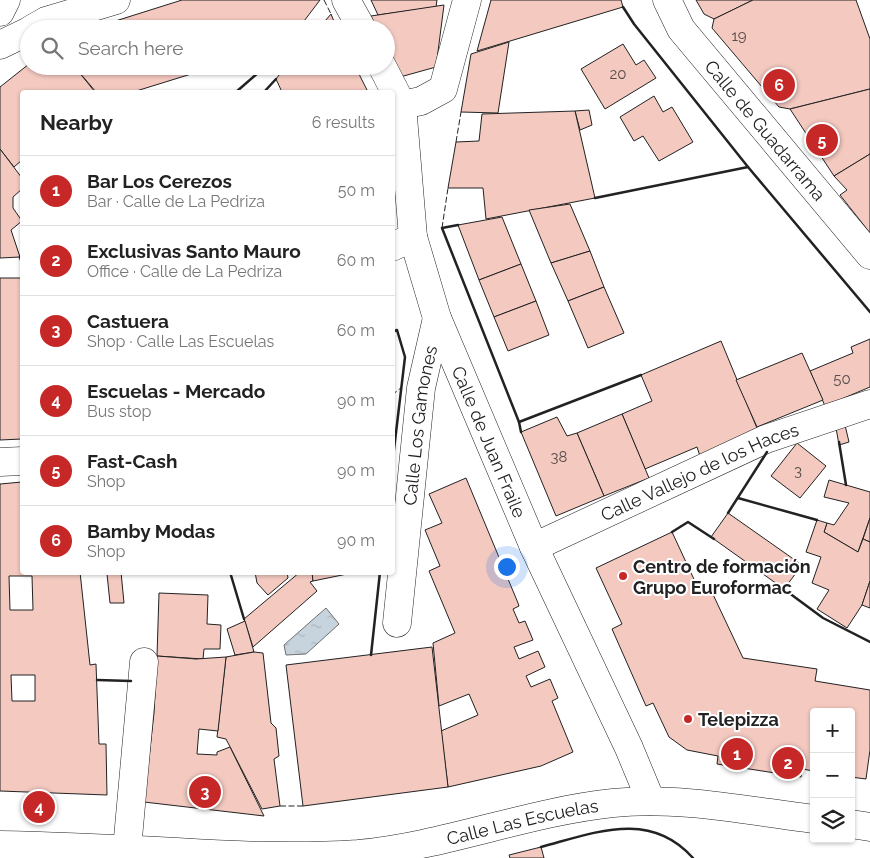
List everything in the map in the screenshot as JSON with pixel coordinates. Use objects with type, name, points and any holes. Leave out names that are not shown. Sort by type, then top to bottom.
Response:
[{"type":"street","points":[[0,12],[6,0]]},
{"type":"street","points":[[57,20],[116,0]]},
{"type":"street","points":[[346,0],[357,20]]},
{"type":"street","points":[[402,105],[421,101],[443,89],[467,0]]},
{"type":"street","name":"Calle de Guadarrama","points":[[667,0],[681,29],[870,255]]},
{"type":"street","points":[[0,46],[20,35]]},
{"type":"street","name":"Calle de Juan Fraile","points":[[387,75],[394,90]]},
{"type":"street","name":"Calle de Juan Fraile","points":[[395,91],[402,105],[403,242],[534,547],[629,748],[651,801]]},
{"type":"street","name":"Calle Los Gamones","points":[[397,623],[421,388],[437,318]]},
{"type":"street","name":"Calle Vallejo de los Haces","points":[[534,547],[766,439],[870,404]]},
{"type":"street","points":[[0,462],[20,461]]},
{"type":"street","points":[[127,849],[144,662]]},
{"type":"street","name":"Calle Las Escuelas","points":[[7,849],[127,849],[305,858],[401,849],[454,839],[550,815],[603,805],[651,801],[810,820]]},
{"type":"street","points":[[855,824],[870,826]]},
{"type":"water","points":[[326,608],[339,624],[306,654],[286,655],[284,645]]},
{"type":"building","points":[[182,0],[320,0],[305,20],[119,20]]},
{"type":"building","points":[[371,0],[437,0],[436,7],[378,15]]},
{"type":"building","points":[[491,0],[621,0],[623,7],[477,51]]},
{"type":"building","points":[[696,0],[753,0],[714,19],[704,14]]},
{"type":"building","points":[[753,0],[856,0],[870,39],[870,89],[790,109],[779,107],[712,28],[714,19]]},
{"type":"building","points":[[444,5],[436,67],[400,77],[395,67],[395,20],[373,20],[371,16]]},
{"type":"building","points":[[331,14],[333,20],[326,20]]},
{"type":"building","points":[[509,42],[498,113],[461,112],[471,54]]},
{"type":"building","points":[[623,44],[636,65],[644,60],[656,78],[605,109],[581,69]]},
{"type":"building","points":[[20,71],[20,75],[81,75],[93,90],[20,90],[20,162],[14,167],[0,149],[0,87]]},
{"type":"building","points":[[82,75],[188,75],[139,90],[94,90]]},
{"type":"building","points":[[279,75],[360,75],[367,90],[281,90],[276,79]]},
{"type":"building","points":[[870,89],[870,154],[834,176],[790,109]]},
{"type":"building","points":[[654,96],[663,112],[672,107],[693,142],[659,161],[643,136],[634,141],[620,117]]},
{"type":"building","points":[[589,110],[592,125],[580,130],[575,111]]},
{"type":"building","points":[[575,111],[595,198],[486,219],[483,188],[448,188],[456,142],[479,141],[482,114]]},
{"type":"building","points":[[0,149],[20,175],[20,191],[13,197],[13,208],[20,218],[20,223],[11,230],[20,257],[0,258]]},
{"type":"building","points":[[870,154],[870,233],[840,195],[847,190],[834,176]]},
{"type":"building","points":[[570,204],[590,251],[551,263],[529,210]]},
{"type":"building","points":[[502,217],[521,264],[479,280],[458,225]]},
{"type":"building","points":[[590,251],[604,287],[568,301],[551,263]]},
{"type":"building","points":[[521,264],[536,301],[494,317],[479,280]]},
{"type":"building","points":[[0,278],[20,278],[20,439],[0,440]]},
{"type":"building","points":[[604,287],[624,333],[588,348],[568,301]]},
{"type":"building","points":[[536,301],[549,335],[508,351],[494,317]]},
{"type":"building","points":[[870,339],[870,387],[825,406],[810,371],[853,353],[851,347]]},
{"type":"building","points":[[721,341],[759,433],[700,456],[697,447],[645,469],[622,414],[652,401],[641,375]]},
{"type":"building","points":[[802,353],[823,400],[757,427],[736,380]]},
{"type":"building","points":[[622,414],[649,478],[604,496],[577,433]]},
{"type":"building","points":[[557,417],[567,436],[577,433],[604,496],[556,516],[521,432]]},
{"type":"building","points":[[845,425],[849,442],[839,445],[836,428]]},
{"type":"building","points":[[797,443],[826,466],[800,498],[771,476]]},
{"type":"building","points":[[466,478],[518,603],[519,606],[513,609],[519,623],[525,621],[533,640],[514,647],[519,659],[538,651],[545,667],[526,676],[531,687],[550,679],[558,698],[552,701],[573,752],[541,766],[448,787],[441,731],[478,715],[469,694],[439,706],[433,643],[455,633],[429,571],[440,566],[425,530],[442,523],[429,494]]},
{"type":"building","points":[[829,480],[870,492],[870,518],[858,552],[824,532],[827,523],[834,525],[849,503],[824,497]]},
{"type":"building","points":[[20,482],[20,575],[80,575],[90,665],[96,664],[99,744],[106,744],[107,795],[0,791],[0,484]],"holes":[[[9,576],[32,576],[33,610],[10,610]],[[11,675],[35,675],[35,701],[12,701]]]},
{"type":"building","points":[[728,513],[802,565],[784,589],[711,537]]},
{"type":"building","points":[[870,518],[870,542],[863,539]]},
{"type":"building","points":[[817,520],[827,523],[824,532],[858,552],[863,539],[870,542],[870,581],[862,605],[847,628],[817,609],[829,590],[812,583],[821,557],[806,552]]},
{"type":"building","points":[[672,532],[699,590],[709,586],[743,658],[817,669],[815,681],[870,690],[870,750],[866,779],[855,778],[855,708],[810,708],[810,770],[802,769],[801,777],[717,764],[718,756],[687,750],[669,737],[653,703],[646,706],[612,629],[622,624],[596,568]]},
{"type":"building","points":[[107,575],[121,575],[124,603],[110,603]]},
{"type":"building","points":[[256,575],[288,575],[288,578],[268,595],[257,583]]},
{"type":"building","points":[[296,575],[312,575],[313,581],[310,582],[317,591],[253,647],[244,619]]},
{"type":"building","points":[[312,575],[342,575],[313,581]]},
{"type":"building","points":[[870,581],[870,608],[862,605]]},
{"type":"building","points":[[159,593],[208,595],[207,624],[221,625],[220,649],[204,649],[203,659],[157,656]]},
{"type":"building","points":[[245,621],[254,652],[235,655],[227,629]]},
{"type":"building","points":[[432,647],[448,787],[303,806],[286,665]]},
{"type":"building","points":[[254,652],[263,653],[271,723],[276,728],[279,756],[274,759],[280,806],[262,809],[226,739],[217,737],[226,657]]},
{"type":"building","points":[[157,656],[196,659],[226,657],[218,731],[199,729],[197,754],[217,755],[217,752],[230,747],[264,816],[144,802],[154,713]]},
{"type":"building","points":[[541,847],[544,858],[510,858],[509,855]]},
{"type":"fence","points":[[324,0],[331,14]]},
{"type":"fence","points":[[456,142],[461,112]]},
{"type":"fence","points":[[442,228],[448,188]]},
{"type":"fence","points":[[395,393],[402,387]]},
{"type":"fence","points":[[280,806],[303,806]]},
{"type":"wall","points":[[623,7],[634,24],[748,167],[870,312]]},
{"type":"wall","points":[[238,90],[256,75]]},
{"type":"wall","points":[[266,90],[276,79]]},
{"type":"wall","points":[[595,198],[748,167]]},
{"type":"wall","points":[[458,225],[442,228],[519,422],[521,432]]},
{"type":"wall","points":[[395,331],[397,330],[405,357],[395,441]]},
{"type":"wall","points":[[519,422],[641,375]]},
{"type":"wall","points":[[839,442],[846,485]]},
{"type":"wall","points":[[728,513],[767,452]]},
{"type":"wall","points":[[738,498],[817,520]]},
{"type":"wall","points":[[672,532],[688,522],[714,539]]},
{"type":"wall","points":[[231,575],[244,619]]},
{"type":"wall","points":[[371,655],[380,575]]},
{"type":"wall","points":[[781,587],[823,618],[870,642]]},
{"type":"wall","points":[[97,680],[131,681]]},
{"type":"wall","points":[[541,847],[601,831],[640,829],[659,834],[676,843],[693,858]]},
{"type":"place","name":"Bamby Modas","points":[[779,85]]},
{"type":"place","name":"Fast-Cash","points":[[822,140]]},
{"type":"place","name":"Centro de formación Grupo Euroformac","points":[[623,576]]},
{"type":"place","name":"Telepizza","points":[[688,719]]},
{"type":"place","name":"Bar Los Cerezos","points":[[737,754]]},
{"type":"place","name":"Exclusivas Santo Mauro","points":[[788,763]]},
{"type":"place","name":"Castuera","points":[[205,792]]},
{"type":"place","name":"Escuelas - Mercado","points":[[39,807]]}]
